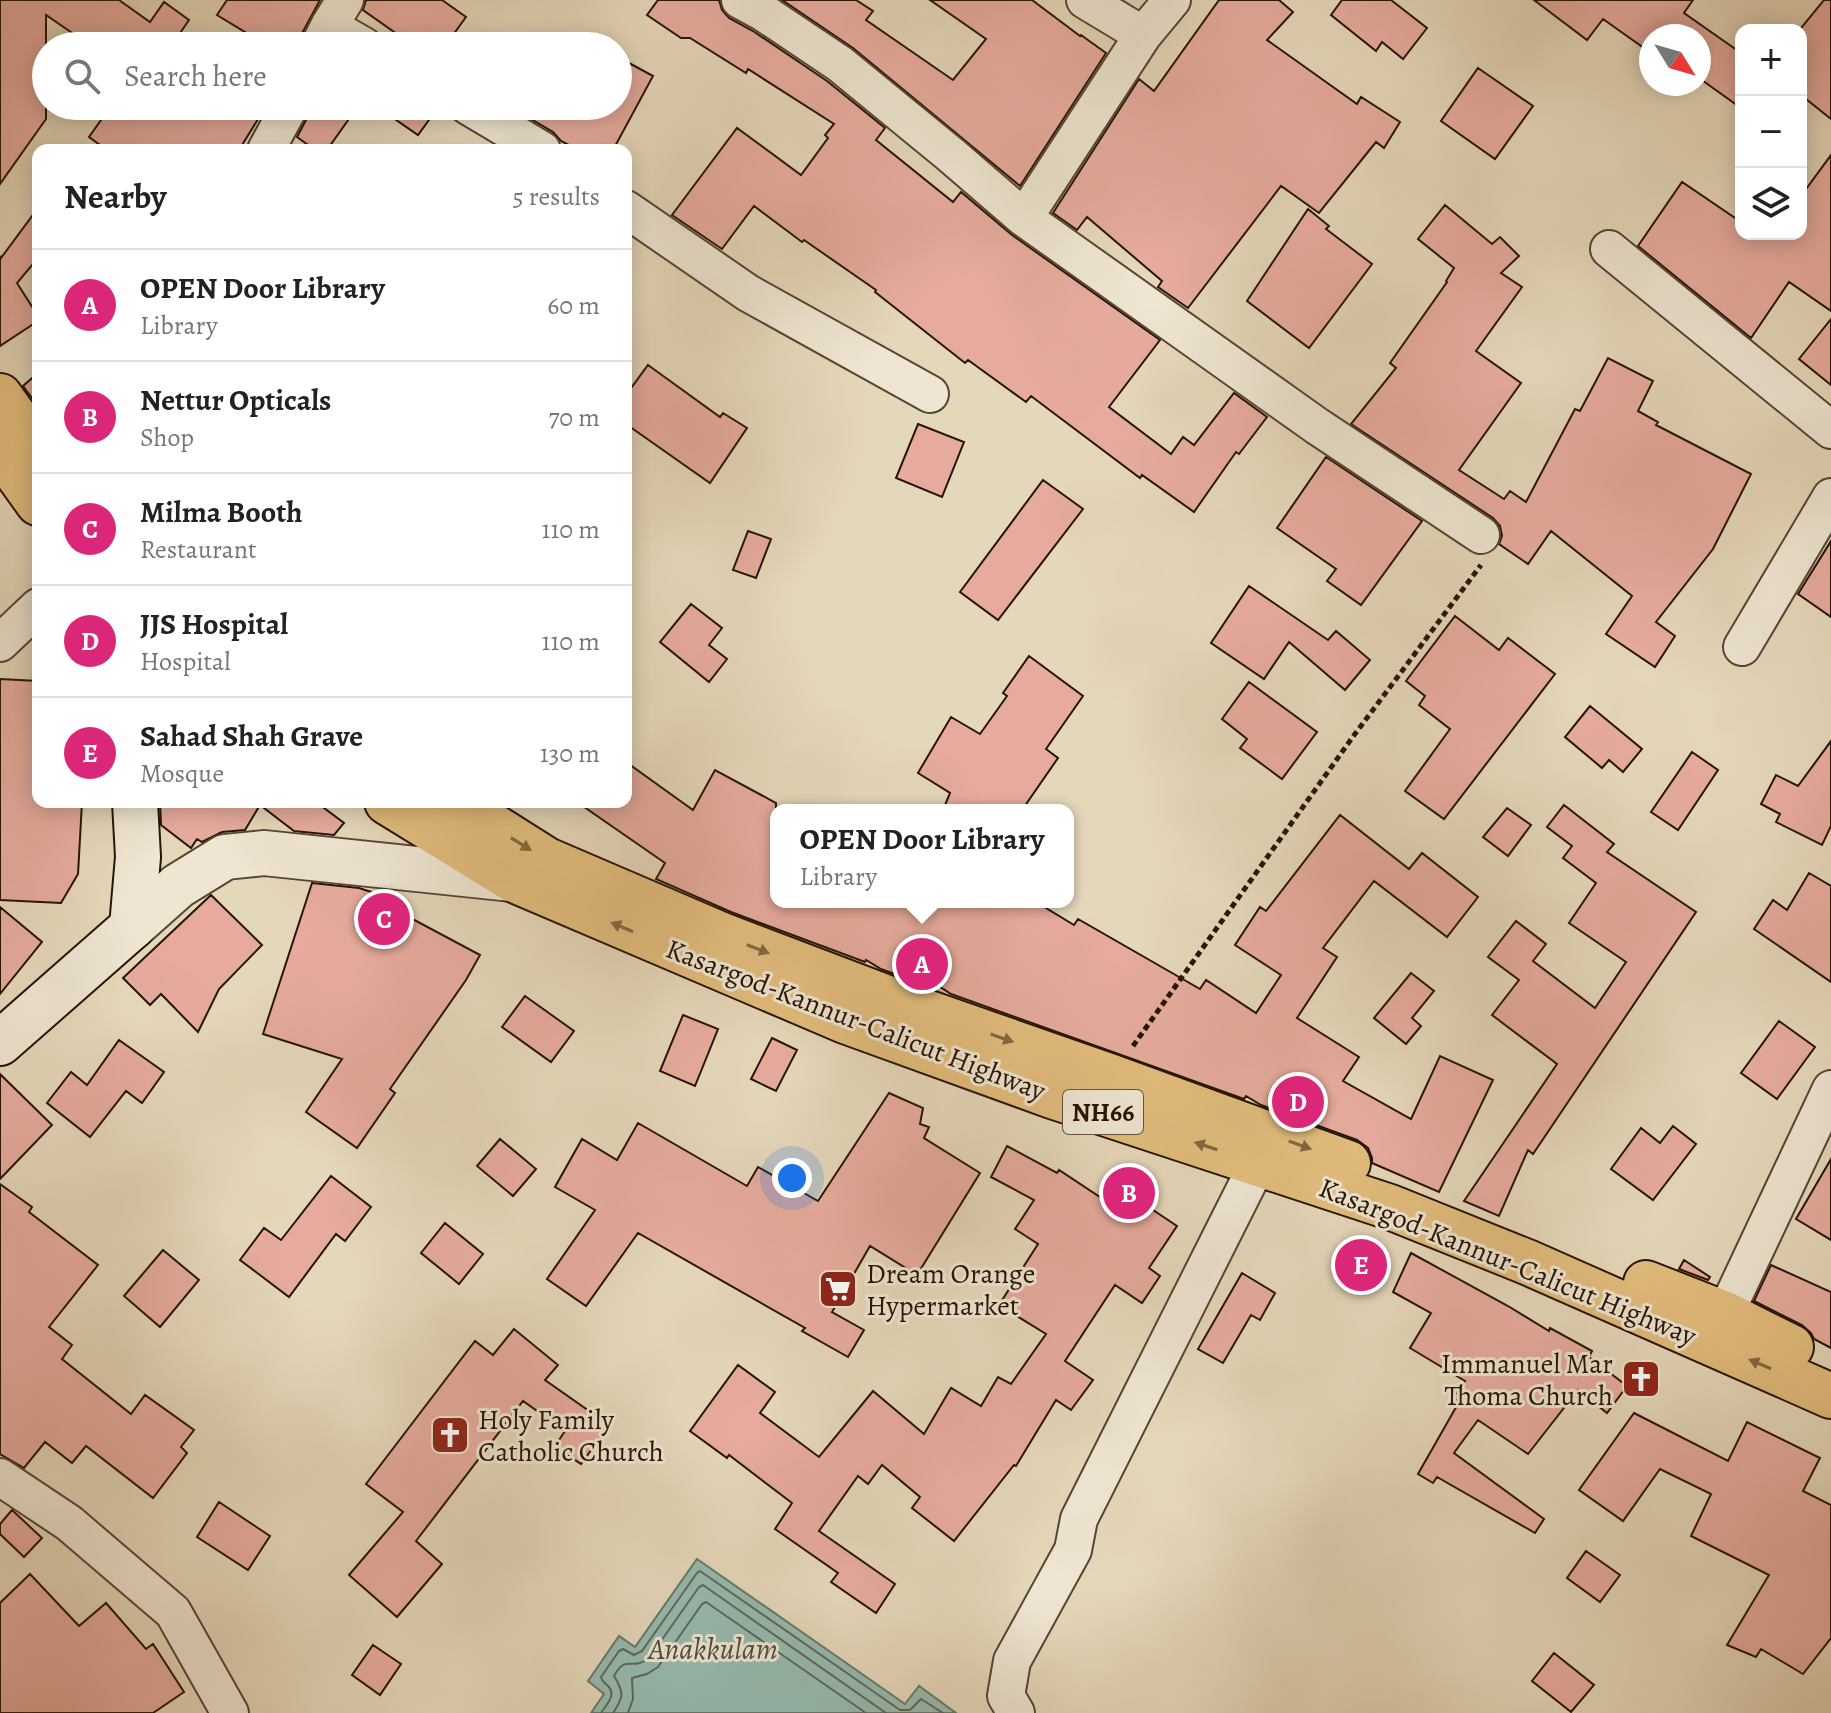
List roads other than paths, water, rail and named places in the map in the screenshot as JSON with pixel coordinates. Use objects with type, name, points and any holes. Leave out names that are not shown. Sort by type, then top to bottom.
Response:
[{"type":"highway","points":[[0,396],[32,441]]},
{"type":"highway","points":[[0,450],[32,495]]},
{"type":"highway","name":"Kasargod-Kannur-Calicut Highway","points":[[397,808],[512,879],[845,1021],[1052,1096],[1390,1207],[1527,1262],[1831,1396]]},
{"type":"highway","name":"Kasargod-Kannur-Calicut Highway","points":[[465,808],[547,860],[722,935],[906,1005],[1448,1199],[1586,1259],[1725,1314],[1831,1366]]},
{"type":"street","points":[[740,0],[840,64],[1024,218],[1317,426],[1481,535]]},
{"type":"street","points":[[1085,0],[1143,35]]},
{"type":"street","points":[[1024,218],[1143,35],[1172,0]]},
{"type":"street","points":[[269,144],[282,120]]},
{"type":"street","points":[[492,120],[532,144]]},
{"type":"street","points":[[632,213],[748,293],[930,394]]},
{"type":"street","points":[[1609,249],[1831,430]]},
{"type":"street","points":[[1742,647],[1831,497]]},
{"type":"street","points":[[0,643],[32,613]]},
{"type":"street","points":[[132,927],[138,857],[135,808]]},
{"type":"street","points":[[0,1043],[178,886],[225,857],[264,853],[291,855],[512,879]]},
{"type":"street","points":[[1725,1314],[1831,1089]]},
{"type":"street","points":[[1016,1713],[1006,1696],[1012,1661],[1073,1550],[1079,1519],[1258,1163]]},
{"type":"street","points":[[0,1477],[69,1523],[173,1612],[230,1713]]},
{"type":"water","name":"Anakkulam","points":[[697,1559],[905,1704],[919,1686],[956,1713],[591,1713],[604,1694],[588,1681],[619,1636],[635,1647]]},
{"type":"place","name":"Milma Booth","points":[[384,919]]},
{"type":"place","name":"OPEN Door Library","points":[[922,964]]},
{"type":"place","name":"JJS Hospital","points":[[1298,1102]]},
{"type":"place","name":"Nettur Opticals","points":[[1129,1193]]},
{"type":"place","name":"Sahad Shah Grave","points":[[1361,1265]]},
{"type":"place","name":"Dream Orange Hypermarket","points":[[838,1289]]},
{"type":"place","name":"Immanuel Mar Thoma Church","points":[[1641,1379]]},
{"type":"place","name":"Holy Family Catholic Church","points":[[450,1435]]}]
